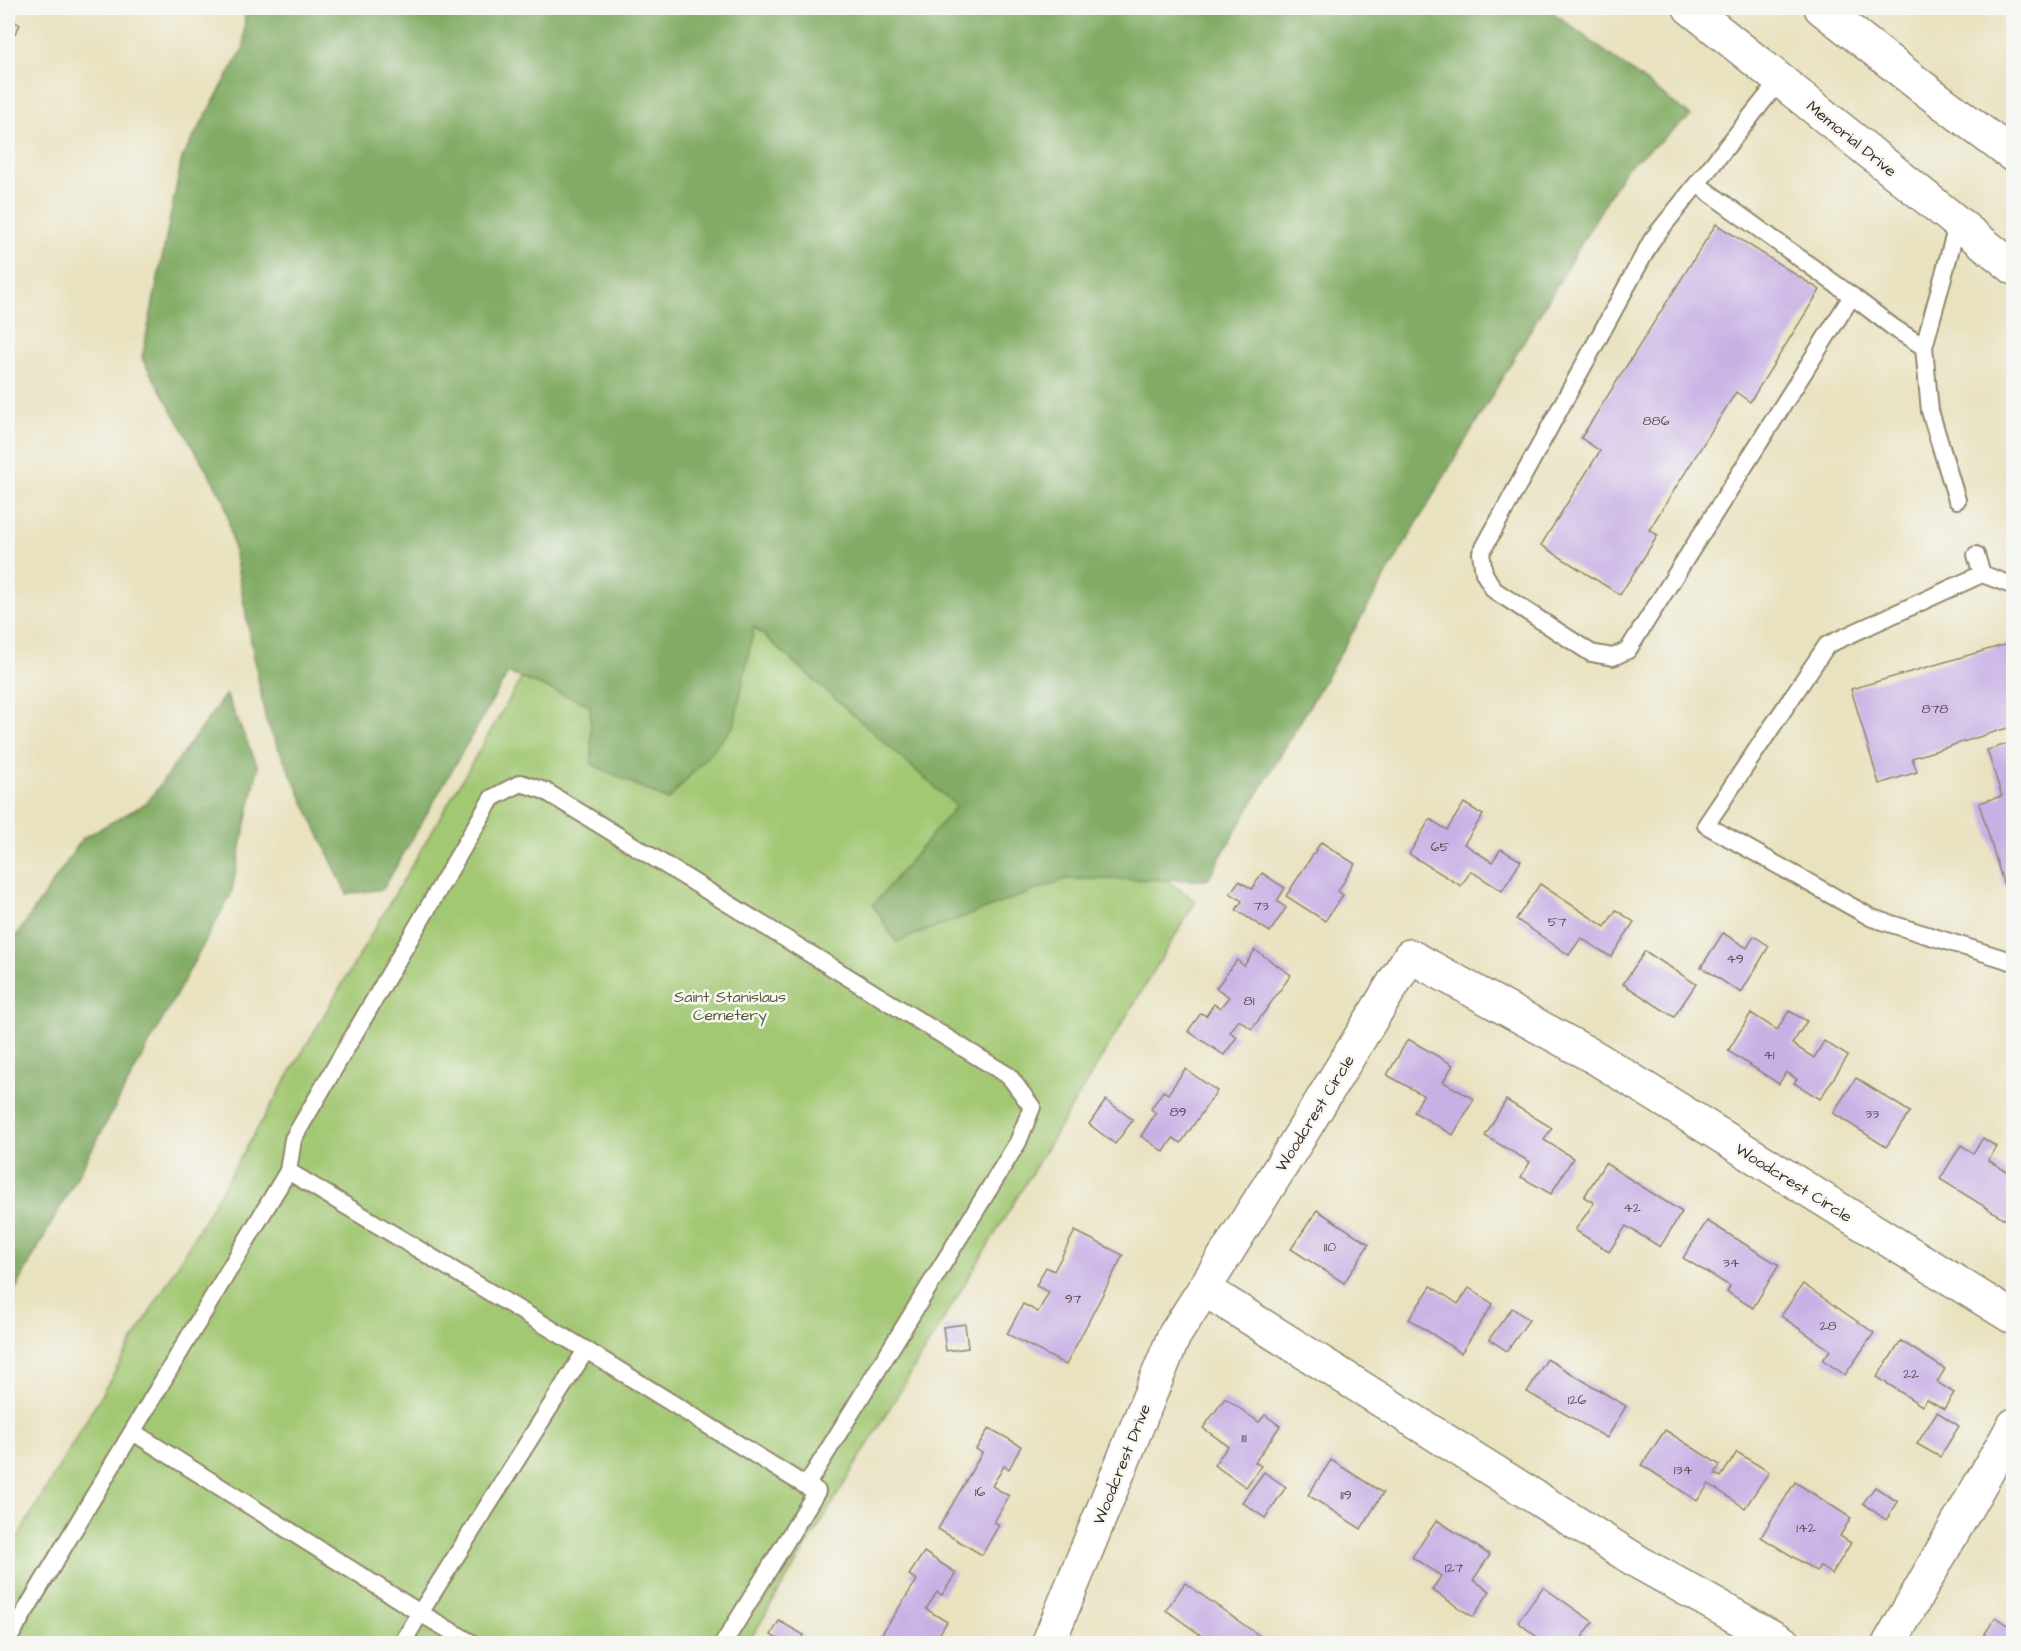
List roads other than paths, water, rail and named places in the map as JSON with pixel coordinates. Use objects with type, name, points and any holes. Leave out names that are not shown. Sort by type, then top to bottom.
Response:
[{"type":"street","name":"Memorial Drive","points":[[1690,8],[1958,222],[2009,268]]},
{"type":"street","points":[[1821,8],[2013,156]]},
{"type":"street","name":"Woodcrest Circle","points":[[1204,1289],[1410,956],[1596,1058],[2013,1318]]},
{"type":"street","points":[[1204,1289],[1640,1563],[1785,1644]]},
{"type":"street","name":"Woodcrest Drive","points":[[1048,1644],[1174,1336],[1204,1289]]},
{"type":"street","points":[[1889,1644],[2013,1425]]},
{"type":"lane","points":[[1779,80],[1652,240],[1481,553],[1484,573],[1494,590],[1591,653],[1613,657],[1628,650],[1852,296]]},
{"type":"lane","points":[[1696,184],[1894,328],[1924,347]]},
{"type":"lane","points":[[1957,500],[1930,411],[1924,347],[1958,222]]},
{"type":"lane","points":[[1976,555],[1982,574]]},
{"type":"lane","points":[[2013,586],[1982,574],[1827,645],[1706,825],[1872,918],[2013,962]]},
{"type":"lane","points":[[8,1640],[288,1171],[293,1139],[492,798],[521,783],[545,791],[1009,1076],[1032,1107],[1018,1142],[807,1486]]},
{"type":"lane","points":[[288,1171],[817,1491],[723,1644]]},
{"type":"lane","points":[[402,1644],[586,1350]]},
{"type":"lane","points":[[133,1432],[420,1614],[473,1644]]},
{"type":"park label","name":"Saint Stanislaus Cemetery","points":[[730,1005]]}]
